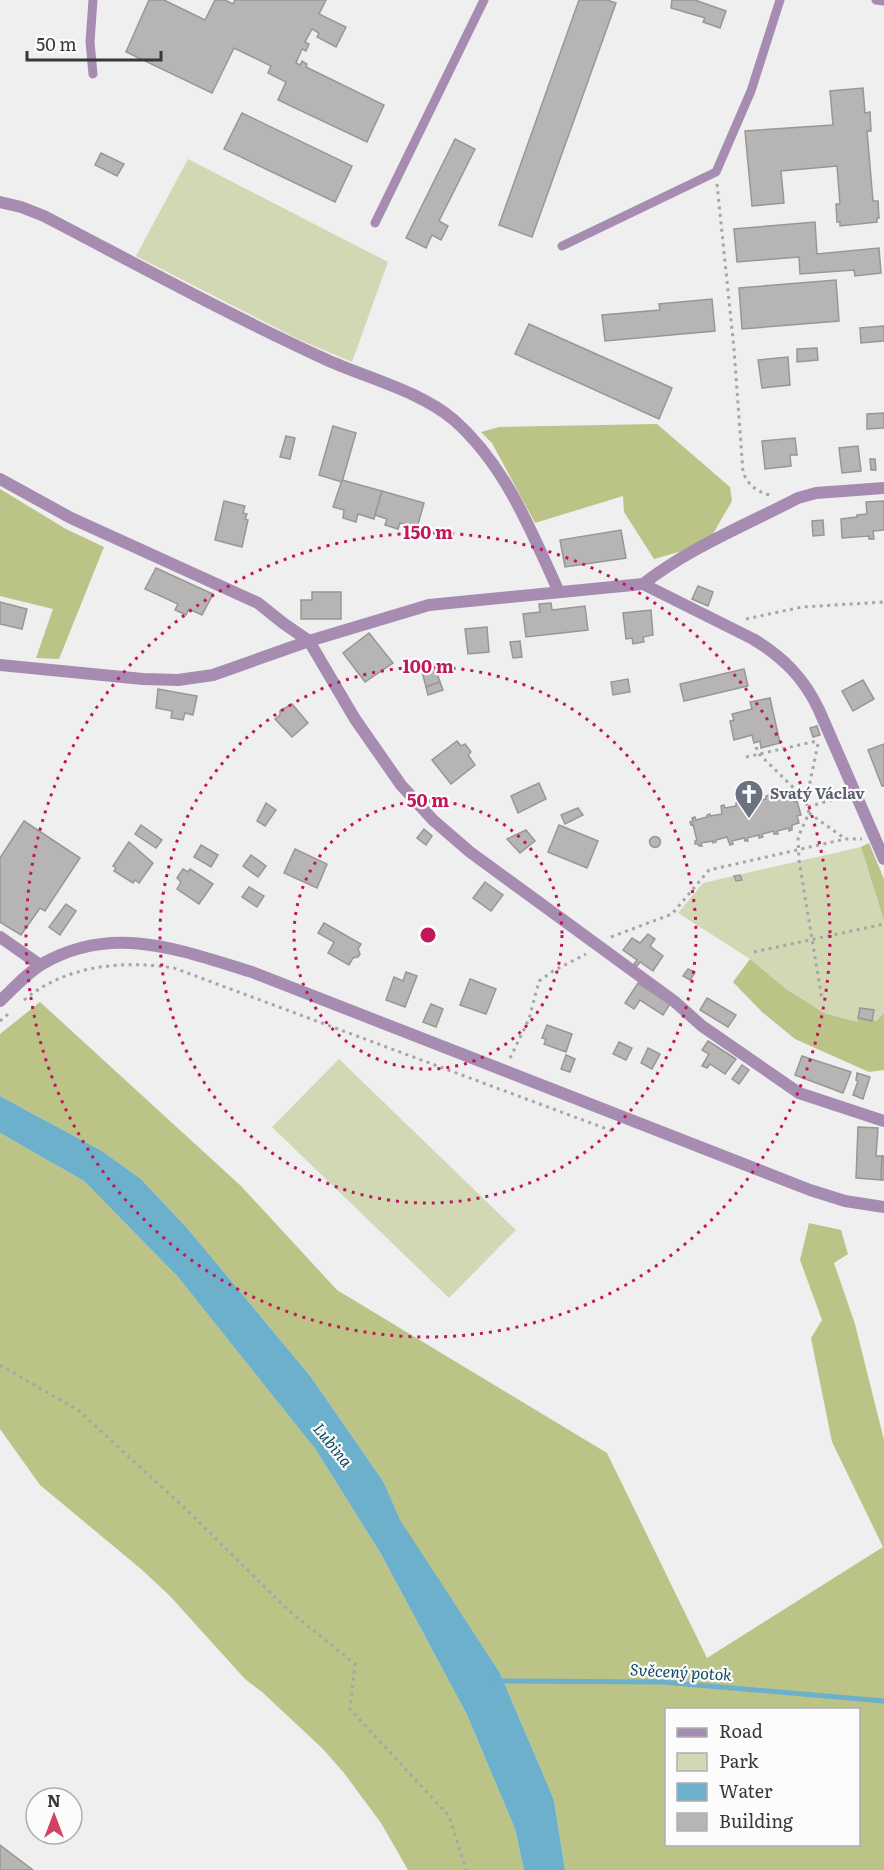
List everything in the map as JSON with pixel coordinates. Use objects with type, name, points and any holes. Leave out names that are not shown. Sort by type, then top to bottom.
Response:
[{"type":"street","points":[[0,202],[44,216],[327,360],[440,409],[473,440],[508,486],[526,518],[559,592]]},
{"type":"street","points":[[0,479],[71,518],[258,603],[309,641],[355,719],[401,785],[470,852],[674,1001],[702,1026],[799,1093],[884,1121]]},
{"type":"street","points":[[643,584],[663,568],[687,554],[798,498],[816,493],[884,488]]},
{"type":"street","points":[[0,665],[143,679],[178,680],[213,675],[309,641],[429,605],[643,584],[769,649],[798,674],[812,694],[884,859]]},
{"type":"street","points":[[0,937],[40,965]]},
{"type":"street","points":[[0,1001],[40,965],[75,951],[111,943],[144,943],[177,950],[252,972],[810,1190],[846,1201],[884,1207]]},
{"type":"lane","points":[[93,0],[90,42],[93,74]]},
{"type":"lane","points":[[375,223],[484,0]]},
{"type":"lane","points":[[562,246],[716,172],[751,91],[780,0]]},
{"type":"lane","points":[[876,0],[884,1]]},
{"type":"path","points":[[716,172],[734,349],[743,472],[746,481],[753,488],[766,494],[798,498]]},
{"type":"path","points":[[726,625],[802,607],[884,602]]},
{"type":"path","points":[[746,757],[818,741],[830,734]]},
{"type":"path","points":[[806,801],[818,741]]},
{"type":"path","points":[[756,747],[759,754],[806,801],[808,807],[809,813],[798,837],[798,851],[822,1000]]},
{"type":"path","points":[[808,807],[856,793]]},
{"type":"path","points":[[809,813],[846,839],[856,841],[875,836]]},
{"type":"path","points":[[505,1072],[529,1019],[539,981],[553,971],[590,952],[609,938],[672,914],[710,870],[846,839]]},
{"type":"path","points":[[754,952],[884,924]]},
{"type":"path","points":[[22,1003],[41,987],[75,971],[145,965],[174,968],[621,1134]]},
{"type":"path","points":[[0,1021],[14,1009]]},
{"type":"path","points":[[0,1365],[78,1410],[190,1513],[288,1610],[355,1664],[350,1709],[449,1815],[466,1870]]},
{"type":"green space","points":[[188,159],[388,262],[352,362],[300,340],[136,256]]},
{"type":"green space","points":[[657,424],[730,487],[732,501],[707,544],[654,559],[624,512],[623,496],[535,523],[492,443],[481,432],[499,427]]},
{"type":"green space","points":[[0,489],[66,529],[104,547],[59,659],[36,658],[53,609],[0,596]]},
{"type":"green space","points":[[869,843],[884,879],[884,921],[861,847]]},
{"type":"green space","points":[[861,847],[884,921],[884,1013],[876,1021],[858,1019],[858,1022],[824,1013],[786,989],[750,959],[678,913],[703,883]]},
{"type":"green space","points":[[750,959],[786,989],[824,1013],[858,1022],[858,1018],[876,1021],[884,1013],[884,1070],[869,1072],[795,1039],[762,1012],[733,982]]},
{"type":"green space","points":[[40,1002],[241,1186],[337,1290],[607,1453],[707,1658],[883,1547],[832,1442],[811,1338],[822,1320],[800,1260],[809,1223],[841,1230],[848,1254],[834,1263],[855,1324],[884,1440],[884,1870],[565,1870],[554,1800],[500,1673],[399,1520],[383,1481],[311,1377],[188,1229],[141,1179],[102,1151],[0,1096],[0,1034]]},
{"type":"green space","points":[[339,1059],[516,1230],[449,1298],[272,1127]]},
{"type":"green space","points":[[0,1133],[84,1181],[178,1277],[316,1450],[381,1554],[467,1715],[515,1829],[524,1870],[408,1870],[381,1823],[344,1773],[322,1748],[245,1679],[169,1595],[40,1485],[0,1429]]},
{"type":"water","name":"Lubina","points":[[0,1096],[102,1151],[141,1179],[188,1229],[311,1377],[383,1481],[400,1520],[500,1673],[554,1800],[565,1870],[524,1870],[515,1829],[467,1715],[381,1554],[316,1450],[178,1277],[84,1181],[0,1133]]},
{"type":"building","points":[[149,0],[164,0],[205,20],[215,0],[225,0],[233,4],[235,0],[326,0],[319,14],[346,27],[336,47],[317,37],[319,33],[312,29],[305,42],[309,44],[306,51],[302,49],[296,63],[300,65],[302,61],[307,64],[306,67],[384,105],[367,142],[278,100],[286,82],[268,73],[271,66],[234,48],[212,93],[126,52]]},
{"type":"building","points":[[579,0],[607,0],[616,3],[532,237],[499,225]]},
{"type":"building","points":[[672,0],[695,0],[726,11],[720,28],[703,22],[705,18],[671,8]]},
{"type":"building","points":[[863,88],[865,113],[870,112],[871,131],[867,131],[873,201],[878,201],[879,218],[877,222],[840,226],[840,222],[837,222],[836,204],[840,204],[837,166],[781,171],[784,203],[752,206],[745,131],[833,125],[830,91]]},
{"type":"building","points":[[242,113],[352,166],[335,202],[224,149]]},
{"type":"building","points":[[455,139],[475,149],[439,221],[448,226],[441,240],[432,235],[426,248],[406,238]]},
{"type":"building","points":[[101,153],[124,164],[117,176],[95,165]]},
{"type":"building","points":[[815,222],[817,254],[879,248],[881,273],[855,276],[854,270],[800,274],[799,257],[737,262],[734,229]]},
{"type":"building","points":[[836,280],[839,321],[742,329],[739,288]]},
{"type":"building","points":[[712,299],[715,331],[605,341],[602,315],[660,310],[659,304]]},
{"type":"building","points":[[529,324],[672,388],[659,419],[515,354]]},
{"type":"building","points":[[884,326],[884,341],[861,343],[860,328]]},
{"type":"building","points":[[817,348],[818,360],[797,362],[797,349]]},
{"type":"building","points":[[788,357],[790,385],[762,388],[758,360]]},
{"type":"building","points":[[884,413],[884,428],[867,429],[867,414]]},
{"type":"building","points":[[333,426],[356,433],[342,482],[319,475]]},
{"type":"building","points":[[286,436],[295,438],[290,459],[280,457]]},
{"type":"building","points":[[795,438],[797,455],[790,455],[791,466],[765,469],[762,441]]},
{"type":"building","points":[[858,446],[861,471],[842,473],[839,448]]},
{"type":"building","points":[[870,459],[875,459],[876,470],[871,470]]},
{"type":"building","points":[[342,480],[382,491],[374,519],[358,514],[356,522],[343,518],[344,510],[333,507]]},
{"type":"building","points":[[382,491],[424,503],[417,528],[400,523],[398,529],[385,525],[387,519],[375,515]]},
{"type":"building","points":[[224,501],[245,506],[243,513],[247,514],[245,519],[248,520],[242,547],[215,540]]},
{"type":"building","points":[[884,501],[884,530],[873,531],[874,539],[869,539],[869,536],[842,538],[841,519],[867,514],[866,502]]},
{"type":"building","points":[[823,520],[824,535],[813,536],[812,521]]},
{"type":"building","points":[[621,530],[626,558],[565,567],[560,540]]},
{"type":"building","points":[[156,568],[213,594],[202,615],[189,609],[186,615],[175,610],[178,604],[145,589]]},
{"type":"building","points":[[698,586],[713,592],[708,606],[692,599]]},
{"type":"building","points":[[312,592],[341,592],[341,619],[301,619],[301,600],[312,600]]},
{"type":"building","points":[[0,602],[27,609],[22,629],[0,624]]},
{"type":"building","points":[[551,603],[552,610],[585,606],[588,630],[526,637],[523,614],[540,612],[539,604]]},
{"type":"building","points":[[651,610],[653,635],[643,637],[644,642],[633,644],[632,638],[626,639],[623,613]]},
{"type":"building","points":[[487,627],[489,652],[468,654],[465,629]]},
{"type":"building","points":[[369,633],[393,663],[365,682],[343,653]]},
{"type":"building","points":[[520,641],[522,657],[513,658],[510,642]]},
{"type":"building","points":[[434,664],[440,682],[426,687],[421,668]]},
{"type":"building","points":[[744,669],[748,686],[684,701],[680,684]]},
{"type":"building","points":[[628,679],[630,692],[613,695],[611,682]]},
{"type":"building","points":[[863,680],[874,699],[853,711],[842,691]]},
{"type":"building","points":[[440,682],[443,690],[428,695],[426,687]]},
{"type":"building","points":[[158,689],[197,696],[193,715],[185,713],[183,720],[171,718],[172,711],[156,708]]},
{"type":"building","points":[[770,698],[780,743],[761,748],[760,741],[754,743],[752,735],[734,740],[730,721],[734,720],[732,714],[752,709],[750,702]]},
{"type":"building","points":[[292,704],[308,723],[292,737],[275,719],[280,715],[280,711]]},
{"type":"building","points":[[817,726],[820,735],[813,737],[810,728]]},
{"type":"building","points":[[457,741],[461,746],[465,744],[471,752],[468,755],[475,765],[451,784],[432,760]]},
{"type":"building","points":[[884,744],[884,786],[882,786],[868,750]]},
{"type":"building","points":[[539,783],[546,799],[518,813],[511,796]]},
{"type":"building","name":"Svatý Václav","points":[[780,792],[783,792],[785,796],[793,795],[794,802],[797,801],[801,815],[797,816],[799,823],[792,825],[792,830],[789,831],[789,828],[777,831],[778,834],[774,834],[774,831],[762,834],[763,837],[759,838],[759,835],[747,838],[748,841],[744,838],[732,841],[733,844],[730,845],[727,837],[713,843],[713,841],[701,843],[702,846],[695,844],[697,841],[693,824],[691,825],[690,822],[693,821],[692,818],[695,817],[696,820],[710,814],[710,816],[722,814],[721,806],[724,805],[725,808],[736,806],[739,802],[739,805],[751,802],[750,799],[754,801],[766,799],[769,795],[769,798],[781,795]]},
{"type":"building","points":[[266,803],[276,810],[265,826],[257,821]]},
{"type":"building","points":[[578,808],[583,815],[565,824],[561,815]]},
{"type":"building","points":[[24,821],[80,858],[45,911],[40,908],[21,935],[0,922],[0,858]]},
{"type":"building","points":[[141,825],[162,840],[156,848],[135,834]]},
{"type":"building","points":[[559,825],[598,841],[587,868],[548,852]]},
{"type":"building","points":[[424,829],[432,836],[426,845],[417,838]]},
{"type":"building","points":[[526,830],[535,841],[520,853],[507,839]]},
{"type":"building","points":[[655,837],[659,838],[659,846],[655,847],[651,846],[650,842],[651,838]]},
{"type":"building","points":[[129,842],[153,863],[139,883],[135,880],[133,883],[114,871],[116,868],[113,866]]},
{"type":"building","points":[[201,845],[218,855],[211,867],[194,857]]},
{"type":"building","points":[[295,849],[327,864],[317,888],[284,873]]},
{"type":"building","points":[[251,855],[266,866],[258,877],[243,866]]},
{"type":"building","points":[[183,869],[188,872],[190,869],[213,884],[199,904],[177,889],[181,882],[177,878]]},
{"type":"building","points":[[740,875],[742,880],[736,881],[734,876]]},
{"type":"building","points":[[485,882],[503,895],[491,911],[473,898]]},
{"type":"building","points":[[249,887],[264,896],[257,907],[242,897]]},
{"type":"building","points":[[66,904],[76,911],[60,935],[49,927]]},
{"type":"building","points":[[324,923],[361,944],[358,949],[360,954],[353,958],[349,965],[328,953],[334,942],[318,933]]},
{"type":"building","points":[[648,934],[655,939],[650,946],[663,956],[653,971],[640,962],[637,966],[634,964],[637,960],[623,950],[632,938],[640,943]]},
{"type":"building","points":[[688,969],[695,972],[690,980],[683,976]]},
{"type":"building","points":[[406,972],[417,976],[405,1007],[386,1000],[394,977],[403,981]]},
{"type":"building","points":[[470,979],[496,989],[486,1014],[460,1005]]},
{"type":"building","points":[[638,983],[670,1004],[663,1015],[640,1000],[634,1009],[625,1003]]},
{"type":"building","points":[[707,998],[736,1015],[728,1027],[700,1010]]},
{"type":"building","points":[[431,1004],[443,1009],[436,1027],[423,1022]]},
{"type":"building","points":[[860,1008],[874,1010],[872,1021],[858,1018]]},
{"type":"building","points":[[547,1025],[572,1034],[566,1052],[544,1044],[546,1039],[542,1038]]},
{"type":"building","points":[[708,1041],[736,1059],[725,1074],[710,1064],[707,1068],[702,1066],[709,1054],[702,1050]]},
{"type":"building","points":[[619,1042],[632,1048],[626,1060],[613,1054]]},
{"type":"building","points":[[648,1048],[660,1054],[652,1069],[641,1063]]},
{"type":"building","points":[[566,1055],[575,1059],[570,1072],[561,1069]]},
{"type":"building","points":[[802,1056],[851,1072],[843,1093],[795,1075]]},
{"type":"building","points":[[742,1065],[749,1070],[739,1084],[732,1079]]},
{"type":"building","points":[[857,1073],[870,1077],[863,1099],[853,1095],[858,1081],[856,1080]]},
{"type":"building","points":[[858,1127],[878,1128],[876,1156],[882,1156],[881,1180],[856,1178]]},
{"type":"building","points":[[882,1156],[884,1156],[884,1180],[881,1180]]},
{"type":"building","points":[[0,1845],[33,1870],[0,1870]]},
{"type":"waterway","name":"Svěcený potok","points":[[496,1681],[662,1682],[884,1701]]},
{"type":"place","name":"Svatý Václav","points":[[749,820]]}]
